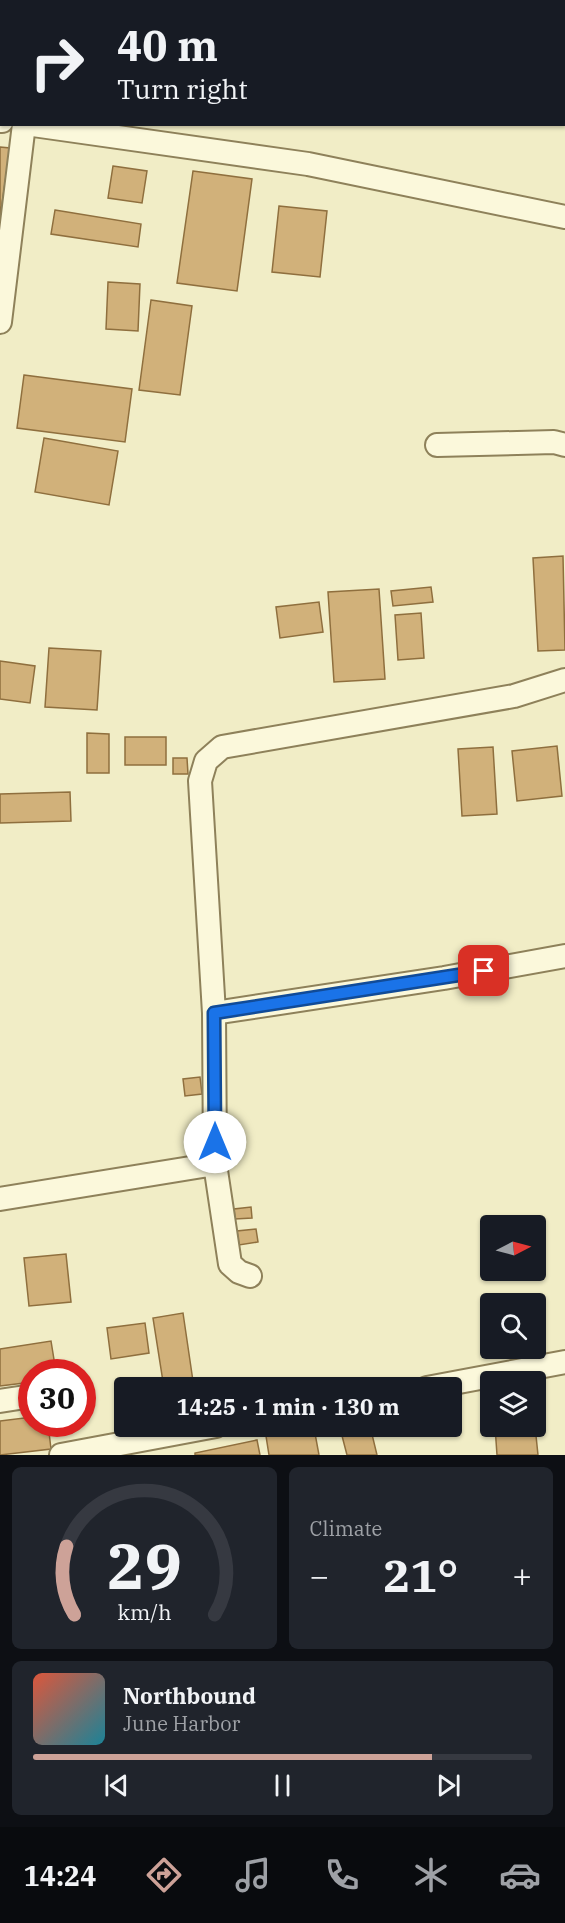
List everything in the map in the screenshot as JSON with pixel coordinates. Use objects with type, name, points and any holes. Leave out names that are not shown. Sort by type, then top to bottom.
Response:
[{"type":"street","points":[[0,322],[25,126]]},
{"type":"street","points":[[39,126],[308,164],[565,217]]},
{"type":"street","points":[[438,445],[554,442],[565,445]]},
{"type":"street","points":[[250,1275],[238,1272],[230,1264],[215,1164],[214,1013],[200,781],[206,761],[222,747],[514,696],[565,680]]},
{"type":"street","points":[[214,1013],[444,978],[565,956]]},
{"type":"street","points":[[0,1199],[215,1164]]},
{"type":"street","points":[[462,1381],[565,1362]]},
{"type":"street","points":[[0,1401],[18,1398]]},
{"type":"street","points":[[61,1455],[157,1437]]},
{"type":"building","points":[[0,147],[10,148],[0,218]]},
{"type":"building","points":[[113,166],[147,171],[142,203],[108,198]]},
{"type":"building","points":[[193,171],[252,179],[237,291],[177,283]]},
{"type":"building","points":[[279,206],[327,211],[320,277],[272,272]]},
{"type":"building","points":[[55,210],[141,224],[138,247],[51,234]]},
{"type":"building","points":[[108,282],[140,284],[138,331],[106,329]]},
{"type":"building","points":[[151,300],[192,306],[180,395],[139,390]]},
{"type":"building","points":[[24,375],[132,389],[125,442],[17,428]]},
{"type":"building","points":[[44,438],[118,451],[109,505],[35,492]]},
{"type":"building","points":[[563,556],[565,650],[538,651],[533,558]]},
{"type":"building","points":[[431,587],[433,602],[393,606],[391,591]]},
{"type":"building","points":[[379,589],[385,679],[334,682],[328,592]]},
{"type":"building","points":[[319,602],[323,632],[280,638],[276,607]]},
{"type":"building","points":[[421,613],[424,658],[398,660],[395,615]]},
{"type":"building","points":[[49,648],[101,651],[97,710],[45,707]]},
{"type":"building","points":[[0,661],[35,666],[30,703],[0,699]]},
{"type":"building","points":[[87,733],[109,734],[109,773],[87,773]]},
{"type":"building","points":[[125,737],[166,737],[166,765],[125,765]]},
{"type":"building","points":[[557,746],[562,796],[517,801],[512,751]]},
{"type":"building","points":[[493,747],[497,814],[462,816],[458,749]]},
{"type":"building","points":[[173,758],[187,758],[188,774],[173,774]]},
{"type":"building","points":[[70,792],[71,821],[0,823],[0,794]]},
{"type":"building","points":[[200,1077],[202,1094],[185,1096],[183,1079]]},
{"type":"building","points":[[251,1207],[252,1218],[235,1219],[234,1209]]},
{"type":"building","points":[[256,1229],[258,1242],[239,1245],[237,1231]]},
{"type":"building","points":[[66,1254],[71,1302],[29,1306],[24,1258]]},
{"type":"building","points":[[183,1313],[192,1377],[162,1377],[153,1318]]},
{"type":"building","points":[[145,1323],[149,1353],[111,1359],[107,1328]]},
{"type":"building","points":[[51,1341],[54,1359],[18,1359],[18,1384],[0,1386],[0,1349]]},
{"type":"building","points":[[18,1419],[18,1437],[50,1437],[51,1449],[0,1455],[0,1421]]},
{"type":"building","points":[[266,1437],[316,1437],[319,1455],[269,1455]]},
{"type":"building","points":[[342,1437],[373,1437],[377,1455],[347,1455]]},
{"type":"building","points":[[496,1437],[536,1437],[538,1455],[497,1455]]},
{"type":"building","points":[[257,1440],[260,1455],[195,1455],[195,1453]]},
{"type":"route","points":[[215,1142],[214,1013],[484,971]]}]
